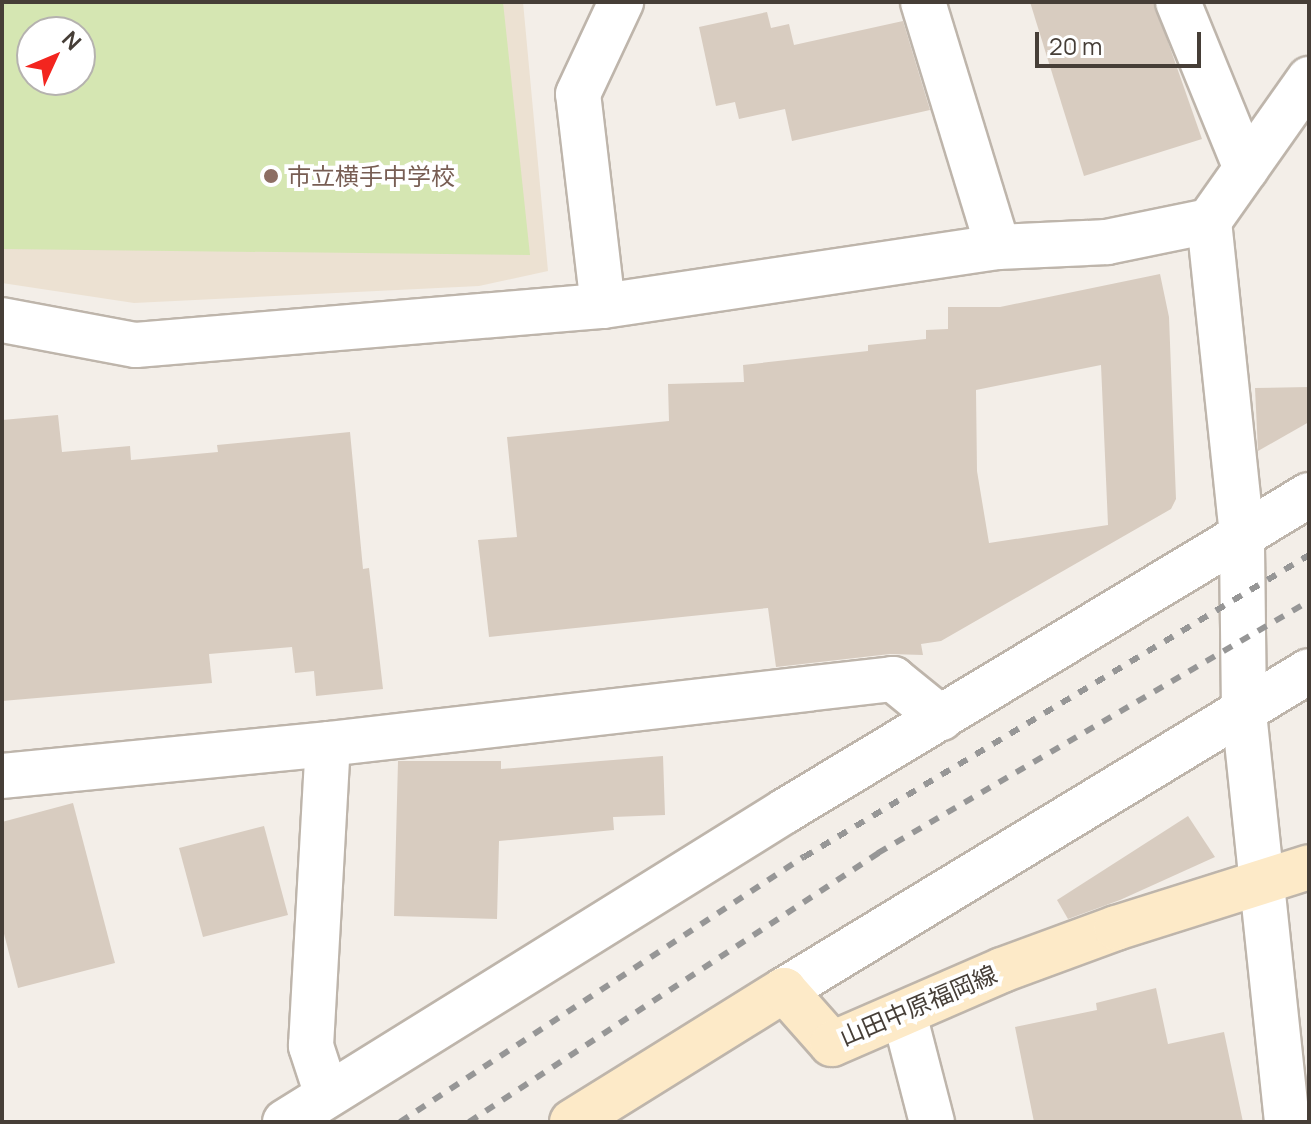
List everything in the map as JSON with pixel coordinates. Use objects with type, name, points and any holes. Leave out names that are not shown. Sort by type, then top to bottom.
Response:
[{"type":"main road","name":"山田中原福岡線","points":[[784,990],[832,1044],[1016,964],[1309,867]]},
{"type":"main road","points":[[572,1122],[784,990]]},
{"type":"street","points":[[603,306],[578,94],[621,2]]},
{"type":"street","points":[[923,2],[998,247]]},
{"type":"street","points":[[1178,2],[1246,169]]},
{"type":"street","points":[[1287,1122],[1244,710],[1242,535],[1209,221],[1309,79]]},
{"type":"street","points":[[2,320],[136,345],[603,306],[998,247],[1107,242],[1209,221]]},
{"type":"street","points":[[285,1122],[1309,495]]},
{"type":"street","points":[[784,990],[1309,671]]},
{"type":"street","points":[[2,776],[328,744],[893,679],[941,718]]},
{"type":"street","points":[[327,1095],[311,1046],[328,744]]},
{"type":"street","points":[[904,1014],[932,1122]]},
{"type":"shaded area","name":"市立横手中学校","points":[[2,2],[523,2],[548,271],[479,286],[134,303],[2,283]]},
{"type":"green space","name":"市立横手中学校","points":[[2,2],[503,2],[530,255],[2,249]]},
{"type":"building","points":[[1030,2],[1154,2],[1202,139],[1084,176]]},
{"type":"building","points":[[767,12],[771,28],[789,24],[794,45],[903,21],[930,110],[792,141],[785,109],[739,119],[735,102],[716,106],[699,27]]},
{"type":"building","points":[[1160,274],[1169,317],[1176,499],[1171,509],[941,641],[921,644],[923,655],[890,654],[776,667],[768,608],[489,637],[478,540],[517,537],[507,437],[669,421],[668,384],[744,382],[743,365],[868,351],[868,345],[926,339],[926,330],[948,329],[948,307],[1000,307]],"holes":[[[1101,365],[1108,525],[989,543],[977,471],[976,390]]]},
{"type":"building","points":[[1309,387],[1309,422],[1258,451],[1255,388]]},
{"type":"building","points":[[58,415],[62,452],[130,446],[131,460],[218,452],[217,445],[350,432],[363,569],[369,568],[383,689],[316,696],[314,671],[295,673],[292,647],[209,654],[212,683],[2,701],[2,420]]},
{"type":"building","points":[[663,756],[665,815],[613,817],[614,830],[499,841],[497,919],[394,916],[398,761],[501,761],[501,769]]},
{"type":"building","points":[[73,803],[115,963],[18,988],[2,926],[2,822]]},
{"type":"building","points":[[1188,816],[1215,857],[1120,900],[1068,919],[1057,900]]},
{"type":"building","points":[[264,826],[288,915],[203,937],[179,848]]},
{"type":"building","points":[[1156,988],[1168,1044],[1224,1032],[1243,1122],[1034,1122],[1015,1027],[1097,1010],[1096,1003]]},
{"type":"railway","points":[[400,1122],[804,857],[1309,555]]},
{"type":"railway","points":[[469,1122],[878,853],[1309,601]]},
{"type":"place","name":"市立横手中学校","points":[[271,176]]}]
